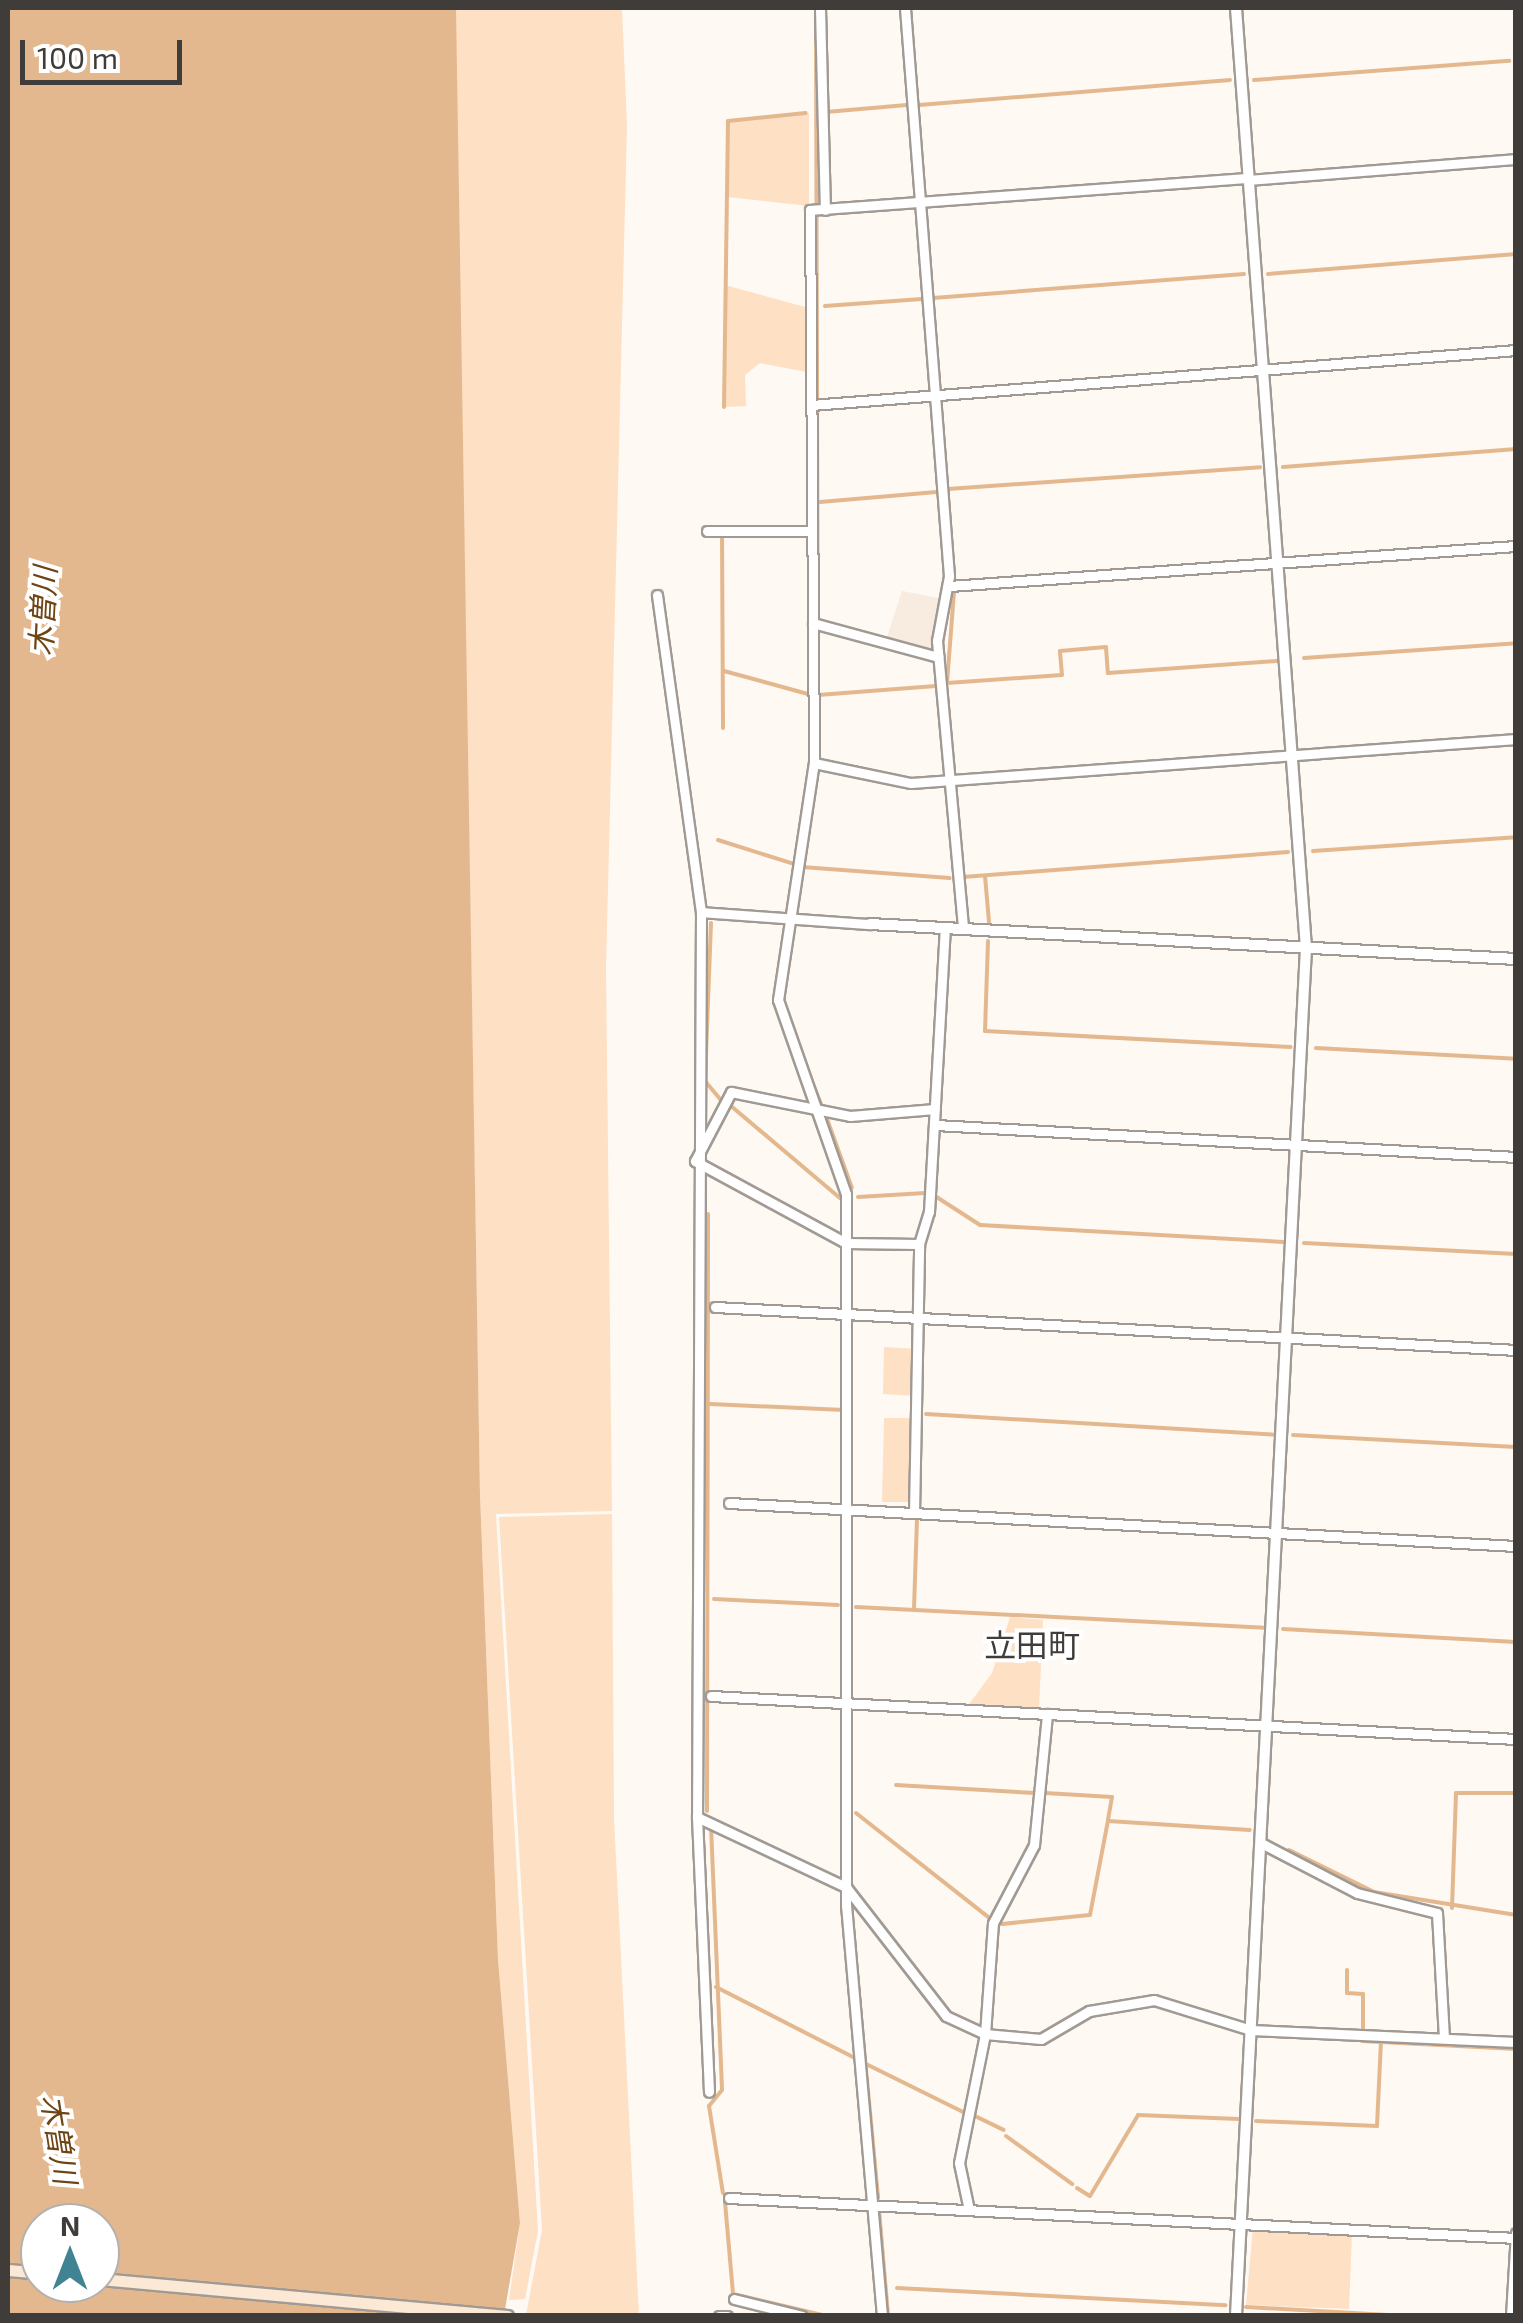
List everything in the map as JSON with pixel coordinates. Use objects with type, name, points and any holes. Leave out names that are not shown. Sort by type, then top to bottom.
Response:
[{"type":"main road","points":[[120,2281],[507,2316]]},
{"type":"street","points":[[820,8],[812,532],[818,623],[817,763],[789,921],[780,1011],[846,1194],[846,1887],[882,2316]]},
{"type":"street","points":[[918,8],[906,8],[949,586],[938,657],[963,928]]},
{"type":"street","points":[[1236,8],[1306,948],[1236,2316]]},
{"type":"street","points":[[819,210],[1516,160]]},
{"type":"street","points":[[815,404],[1516,350]]},
{"type":"street","points":[[707,531],[812,532]]},
{"type":"street","points":[[949,586],[1516,546]]},
{"type":"street","points":[[657,595],[701,912],[695,1162],[698,1817],[709,2092]]},
{"type":"street","points":[[818,623],[938,657]]},
{"type":"street","points":[[817,763],[911,783],[1516,739]]},
{"type":"street","points":[[701,912],[789,921],[1516,958]]},
{"type":"street","points":[[914,1513],[924,1319],[919,1244],[935,1126],[946,928]]},
{"type":"street","points":[[695,1162],[731,1092],[850,1116],[935,1108]]},
{"type":"street","points":[[935,1126],[1516,1157]]},
{"type":"street","points":[[695,1162],[846,1243],[919,1244]]},
{"type":"street","points":[[715,1306],[1516,1350]]},
{"type":"street","points":[[729,1503],[1516,1546]]},
{"type":"street","points":[[712,1696],[1516,1738]]},
{"type":"street","points":[[969,2210],[959,2163],[985,2034],[993,1924],[1034,1845],[1047,1714]]},
{"type":"street","points":[[698,1817],[846,1887],[946,2016],[985,2034],[1040,2039],[1089,2011],[1154,2000],[1251,2030],[1516,2042]]},
{"type":"street","points":[[1261,1843],[1357,1893],[1437,1913],[1444,2038]]},
{"type":"street","points":[[730,2198],[1515,2237],[1511,2316]]},
{"type":"street","points":[[734,2299],[802,2316]]},
{"type":"street","points":[[719,2316],[726,2316]]},
{"type":"shaded area","points":[[455,8],[622,8],[627,126],[606,968],[612,1511],[496,1514],[538,2231],[525,2299],[509,2300],[520,2223],[498,1959],[480,1494]]},
{"type":"shaded area","points":[[809,113],[809,206],[727,197],[728,121]]},
{"type":"shaded area","points":[[725,285],[805,307],[807,372],[760,363],[745,375],[746,406],[724,407]]},
{"type":"shaded area","points":[[902,591],[944,599],[932,649],[886,640]]},
{"type":"shaded area","points":[[884,1347],[918,1349],[916,1396],[883,1394]]},
{"type":"shaded area","points":[[884,1418],[913,1418],[909,1502],[882,1502]]},
{"type":"shaded area","points":[[612,1514],[614,1818],[639,2315],[526,2315],[542,2230],[499,1517]]},
{"type":"shaded area","points":[[1010,1617],[1043,1620],[1039,1709],[967,1707],[992,1673]]},
{"type":"shaded area","points":[[1253,2228],[1352,2233],[1349,2309],[1246,2305]]},
{"type":"water","name":"木曽川","points":[[8,8],[456,8],[480,1494],[498,1959],[520,2223],[504,2315],[8,2316]]},
{"type":"waterway","points":[[816,17],[818,748]]},
{"type":"waterway","points":[[1254,80],[1509,61]]},
{"type":"waterway","points":[[919,105],[1230,80]]},
{"type":"waterway","points":[[826,112],[907,105]]},
{"type":"waterway","points":[[724,407],[728,121],[806,113]]},
{"type":"waterway","points":[[1268,274],[1516,254]]},
{"type":"waterway","points":[[933,298],[1244,274]]},
{"type":"waterway","points":[[825,306],[922,299]]},
{"type":"waterway","points":[[1283,467],[1516,449]]},
{"type":"waterway","points":[[948,489],[1260,467]]},
{"type":"waterway","points":[[820,502],[937,492]]},
{"type":"waterway","points":[[722,534],[723,728]]},
{"type":"waterway","points":[[954,592],[947,683],[1062,675],[1060,651],[1106,647],[1108,673],[1277,661]]},
{"type":"waterway","points":[[1304,658],[1516,643]]},
{"type":"waterway","points":[[724,671],[808,694]]},
{"type":"waterway","points":[[818,695],[936,686]]},
{"type":"waterway","points":[[806,847],[818,767]]},
{"type":"waterway","points":[[1313,851],[1516,837]]},
{"type":"waterway","points":[[718,840],[791,863]]},
{"type":"waterway","points":[[963,877],[1288,852]]},
{"type":"waterway","points":[[802,867],[950,878]]},
{"type":"waterway","points":[[985,876],[989,922]]},
{"type":"waterway","points":[[711,923],[705,1081],[722,1101]]},
{"type":"waterway","points":[[988,941],[985,1031],[1291,1047]]},
{"type":"waterway","points":[[1316,1048],[1516,1059]]},
{"type":"waterway","points":[[805,1065],[821,1104]]},
{"type":"waterway","points":[[731,1106],[840,1198]]},
{"type":"waterway","points":[[827,1119],[852,1188]]},
{"type":"waterway","points":[[858,1197],[925,1193]]},
{"type":"waterway","points":[[935,1196],[980,1225],[1284,1242]]},
{"type":"waterway","points":[[707,1811],[708,1214]]},
{"type":"waterway","points":[[1304,1243],[1516,1254]]},
{"type":"waterway","points":[[850,1305],[851,1260]]},
{"type":"waterway","points":[[710,1404],[844,1410]]},
{"type":"waterway","points":[[926,1414],[1275,1435]]},
{"type":"waterway","points":[[1293,1435],[1516,1447]]},
{"type":"waterway","points":[[914,1609],[917,1519]]},
{"type":"waterway","points":[[714,1599],[838,1605]]},
{"type":"waterway","points":[[856,1607],[1264,1628]]},
{"type":"waterway","points":[[1283,1629],[1516,1642]]},
{"type":"waterway","points":[[896,1785],[1035,1793]]},
{"type":"waterway","points":[[1045,1793],[1112,1797],[1108,1820]]},
{"type":"waterway","points":[[1452,1908],[1456,1793],[1516,1793]]},
{"type":"waterway","points":[[856,1813],[988,1917]]},
{"type":"waterway","points":[[1002,1924],[1090,1915],[1108,1821],[1250,1830]]},
{"type":"waterway","points":[[711,1826],[722,2090],[709,2106],[723,2193]]},
{"type":"waterway","points":[[1289,1850],[1374,1892],[1516,1915]]},
{"type":"waterway","points":[[856,1964],[878,2198]]},
{"type":"waterway","points":[[1347,1970],[1347,1993],[1363,1994],[1363,2029]]},
{"type":"waterway","points":[[716,1987],[855,2058]]},
{"type":"waterway","points":[[1362,2041],[1516,2049]]},
{"type":"waterway","points":[[1256,2121],[1377,2126],[1381,2042]]},
{"type":"waterway","points":[[866,2064],[965,2113]]},
{"type":"waterway","points":[[973,2115],[1004,2130]]},
{"type":"waterway","points":[[1077,2188],[1090,2196],[1138,2115],[1239,2119]]},
{"type":"waterway","points":[[1006,2136],[1072,2184]]},
{"type":"waterway","points":[[725,2202],[733,2294],[827,2316]]},
{"type":"waterway","points":[[879,2210],[888,2316]]},
{"type":"waterway","points":[[897,2288],[1226,2305]]},
{"type":"waterway","points":[[1246,2307],[1406,2316]]},
{"type":"district","name":"立田町","points":[[1032,1644]]}]
